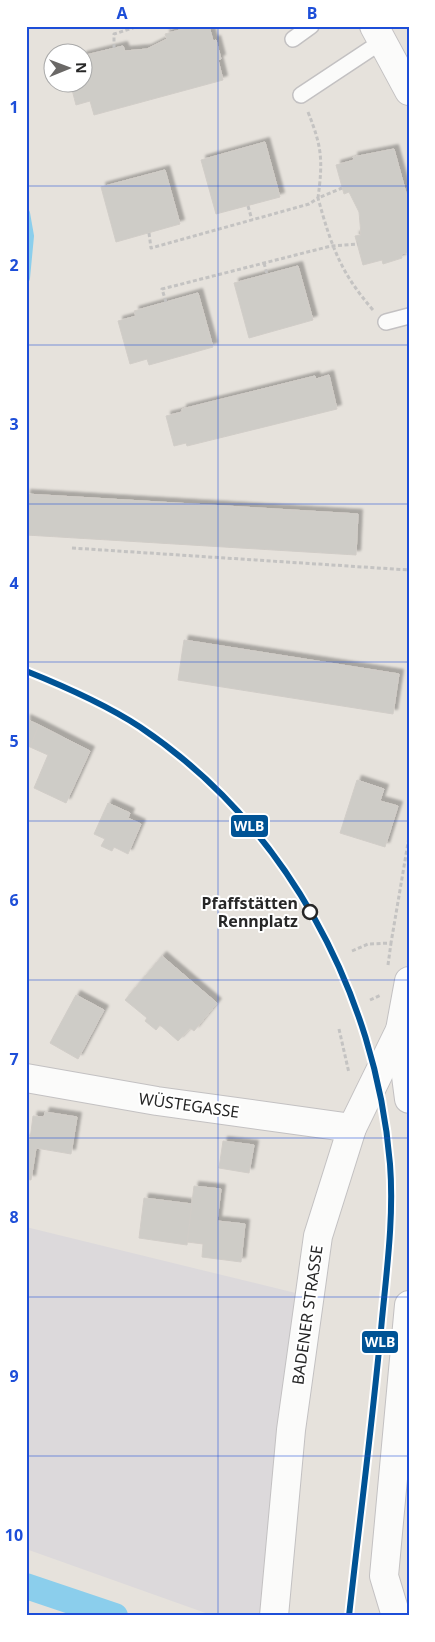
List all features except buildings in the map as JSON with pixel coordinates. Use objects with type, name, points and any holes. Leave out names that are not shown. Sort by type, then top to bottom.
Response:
[{"type":"street","points":[[379,33],[409,91]]},
{"type":"street","points":[[409,981],[405,1030],[409,1099]]},
{"type":"street","name":"BADENER STRASSE","points":[[274,1616],[290,1430],[318,1236],[352,1128],[405,1030]]},
{"type":"street","name":"WÜSTEGASSE","points":[[26,1078],[157,1101],[352,1128]]},
{"type":"street","points":[[396,1616],[384,1576],[409,1305]]},
{"type":"lane","points":[[293,39],[311,26]]},
{"type":"lane","points":[[301,96],[379,33]]},
{"type":"lane","points":[[386,322],[409,316]]},
{"type":"path","points":[[114,48],[114,34],[139,26]]},
{"type":"path","points":[[171,26],[173,32]]},
{"type":"path","points":[[301,96],[317,134],[322,162],[318,198],[332,246],[355,289],[386,322]]},
{"type":"path","points":[[149,233],[151,248],[309,204],[342,188]]},
{"type":"path","points":[[248,206],[252,220]]},
{"type":"path","points":[[166,302],[162,289],[332,246],[358,244]]},
{"type":"path","points":[[264,263],[267,274]]},
{"type":"path","points":[[72,548],[409,570]]},
{"type":"path","points":[[352,951],[368,944],[391,943],[409,837]]},
{"type":"shaded area","points":[[26,1227],[324,1300],[260,1616],[214,1616],[26,1549]]},
{"type":"waterway","points":[[26,213],[30,236],[26,278]]},
{"type":"waterway","points":[[26,1586],[115,1616]]},
{"type":"transit line","name":"WLB","points":[[26,671],[85,696],[140,727],[192,767],[238,812],[279,863],[314,918],[343,976],[365,1037],[381,1100],[390,1164],[391,1222],[371,1430],[349,1616]]},
{"type":"place","name":"Pfaffstätten Rennplatz","points":[[310,912]]}]
